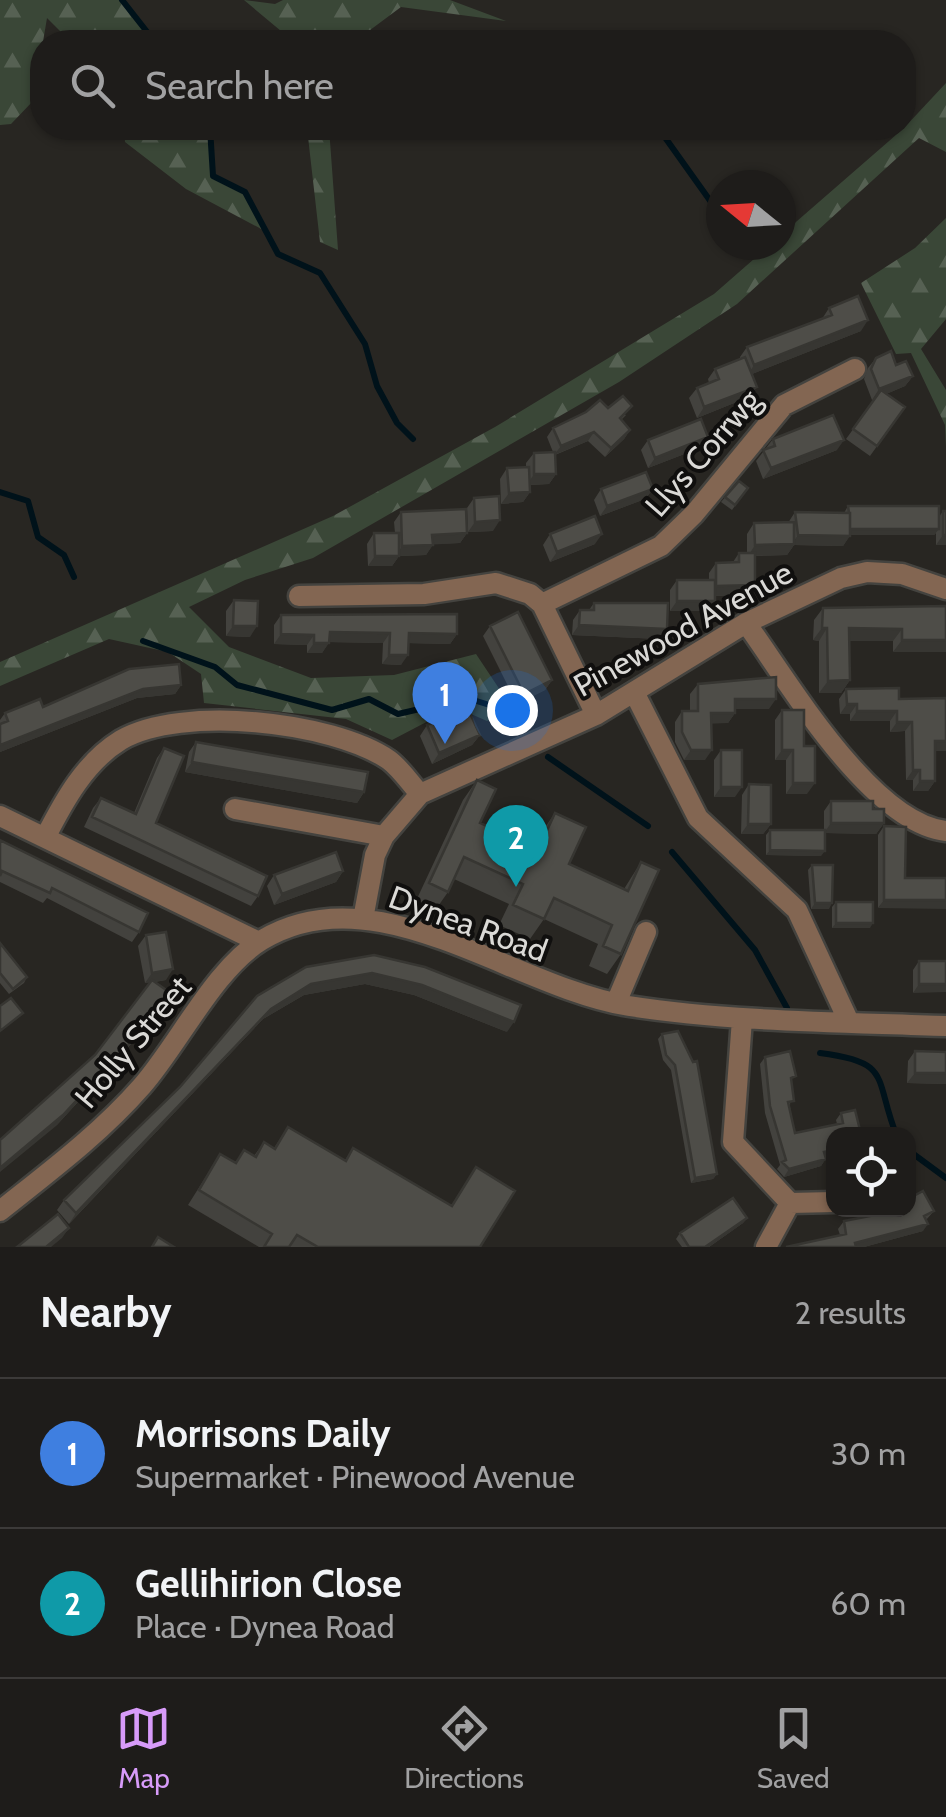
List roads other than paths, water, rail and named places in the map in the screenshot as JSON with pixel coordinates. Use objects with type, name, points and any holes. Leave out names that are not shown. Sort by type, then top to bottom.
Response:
[{"type":"street","name":"Llys Corrwg","points":[[542,604],[661,546],[694,514],[784,405],[855,370]]},
{"type":"street","name":"Pinewood Avenue","points":[[363,919],[375,854],[384,836],[420,794],[596,715],[746,624],[841,578],[867,572],[902,574],[946,589]]},
{"type":"street","points":[[299,596],[424,594],[496,583],[530,594],[542,604],[596,715]]},
{"type":"street","points":[[746,624],[836,746],[876,790],[908,817],[946,831]]},
{"type":"street","points":[[635,694],[698,818],[798,910],[849,1022]]},
{"type":"street","points":[[46,836],[69,792],[120,740],[186,720],[254,722],[345,741],[389,760],[420,794]]},
{"type":"street","points":[[235,809],[384,836]]},
{"type":"street","points":[[0,816],[259,942]]},
{"type":"street","name":"Dynea Road","points":[[259,942],[316,918],[363,919],[397,924],[547,984],[616,1004],[742,1020],[946,1026]]},
{"type":"street","points":[[616,1004],[646,932]]},
{"type":"street","name":"Holly Street","points":[[0,1211],[90,1138],[143,1086],[218,986],[259,942]]},
{"type":"street","points":[[742,1020],[733,1142],[790,1203],[826,1202]]},
{"type":"street","points":[[766,1247],[790,1203]]},
{"type":"waterway","points":[[122,0],[146,30]]},
{"type":"waterway","points":[[211,140],[213,176],[245,192],[278,254],[320,273],[365,344],[377,386],[397,423],[413,439]]},
{"type":"waterway","points":[[667,140],[706,195]]},
{"type":"waterway","points":[[0,492],[28,501],[38,537],[64,555],[74,577]]},
{"type":"waterway","points":[[143,641],[215,667],[237,685],[332,710],[369,699],[398,714],[467,698],[496,707],[510,729]]},
{"type":"waterway","points":[[548,757],[648,826]]},
{"type":"waterway","points":[[672,852],[755,950],[787,1008]]},
{"type":"waterway","points":[[820,1053],[859,1061],[870,1068],[877,1076],[894,1127]]},
{"type":"waterway","points":[[916,1156],[946,1178]]},
{"type":"place","name":"Morrisons Daily","points":[[445,744]]},
{"type":"place","name":"Gellihirion Close","points":[[516,887]]}]
